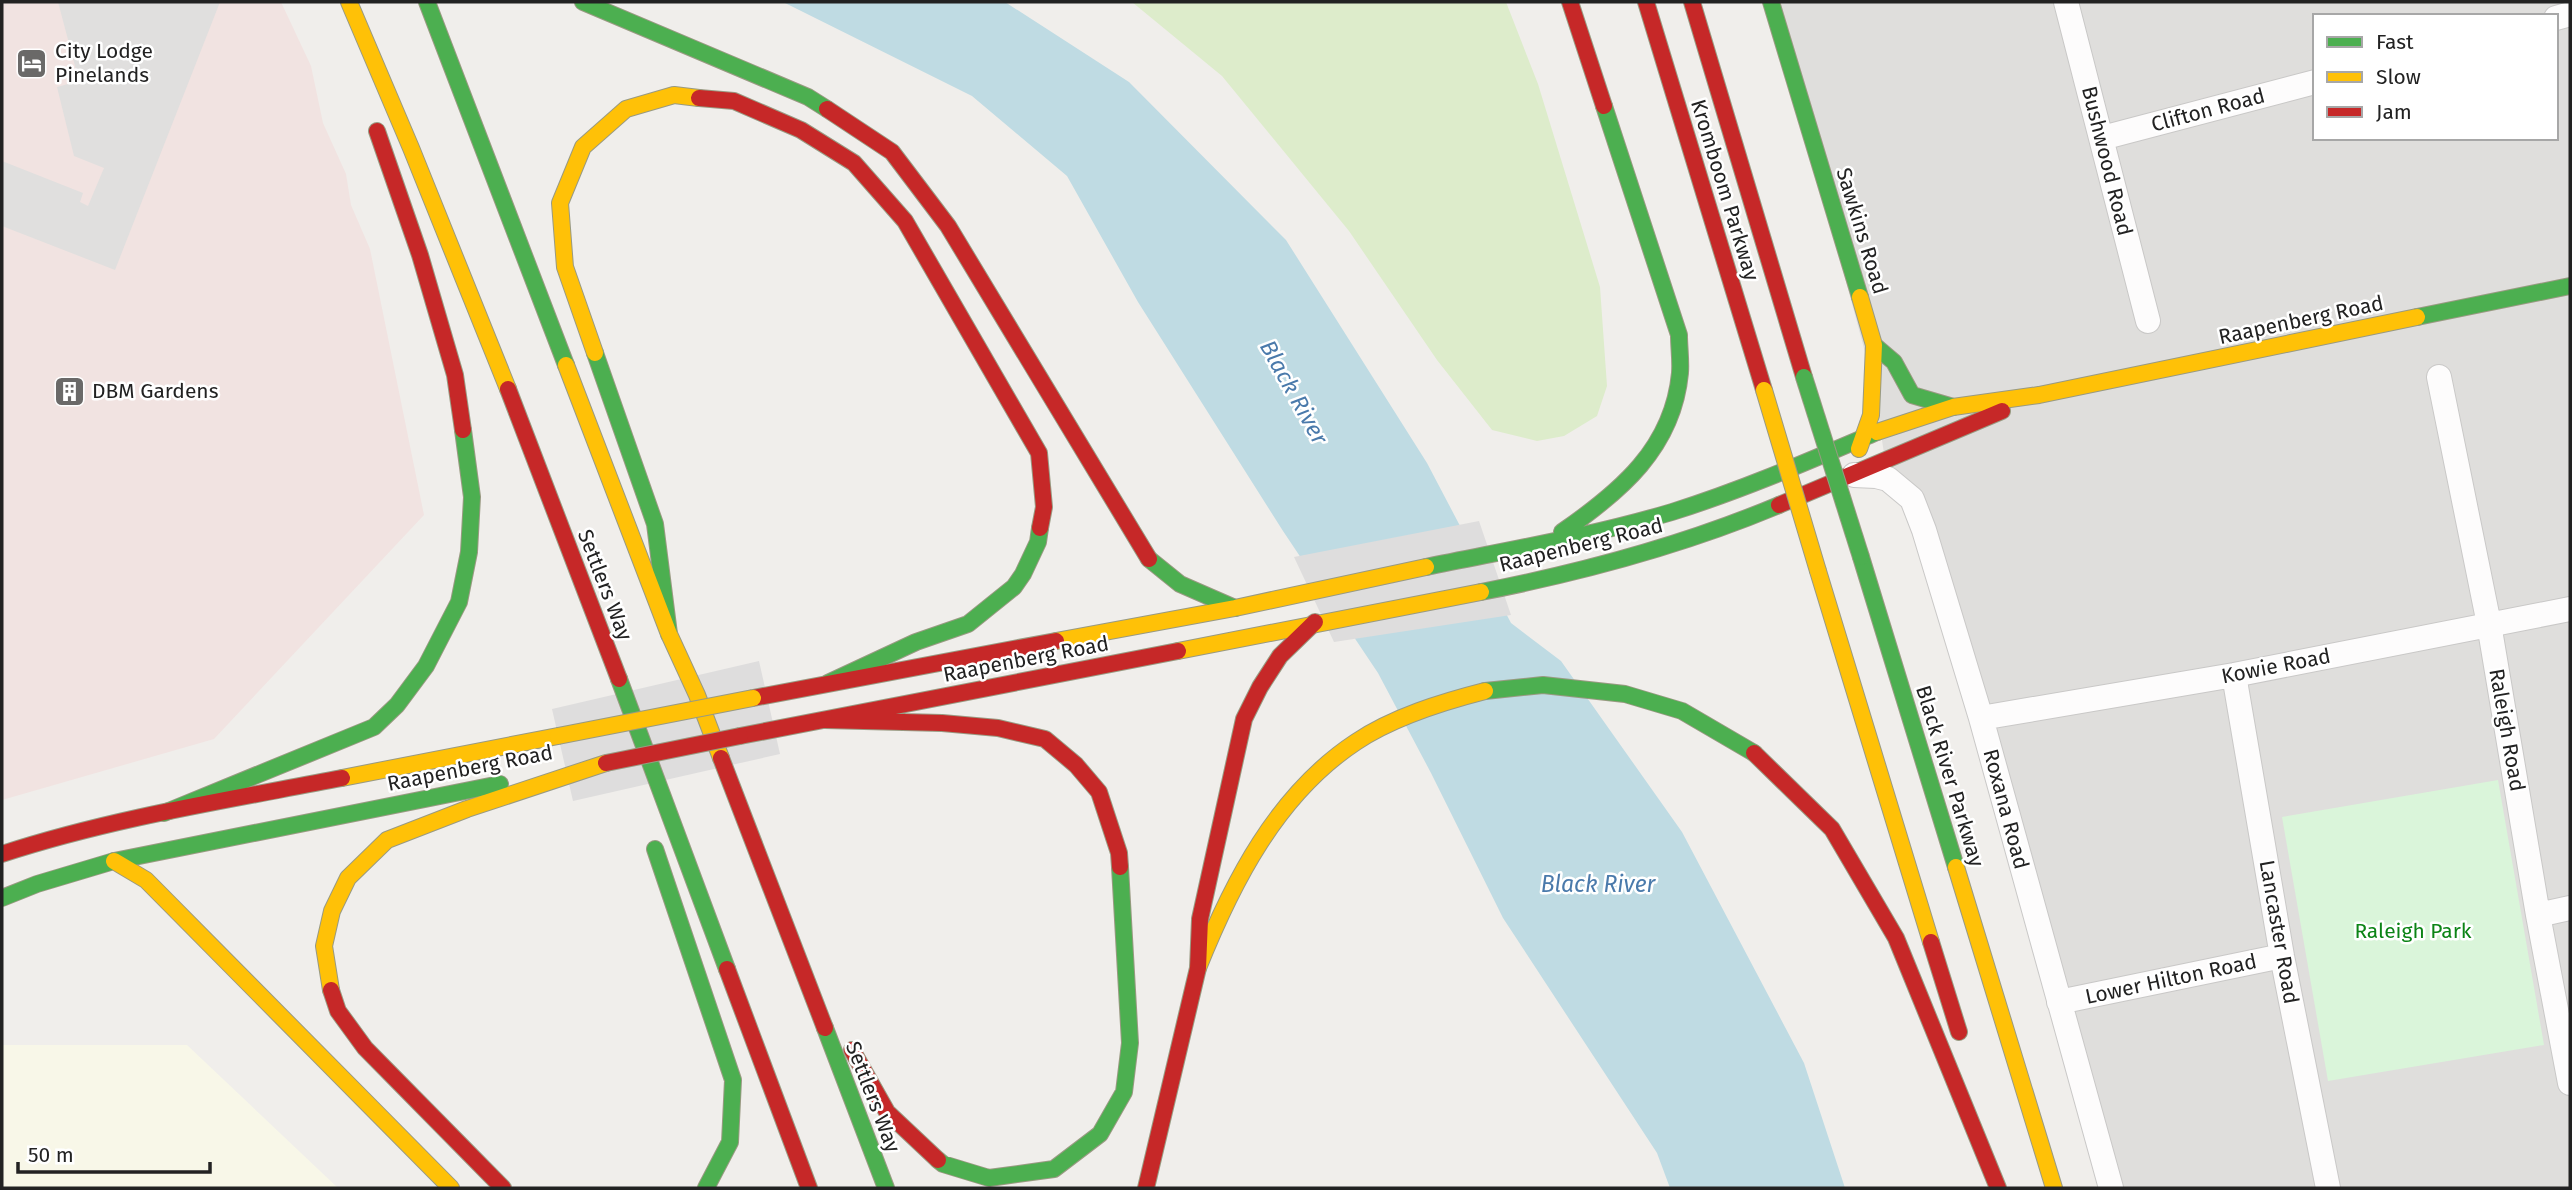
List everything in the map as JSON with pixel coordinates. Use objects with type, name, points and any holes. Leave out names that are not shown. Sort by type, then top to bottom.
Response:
[{"type":"main road","name":"Settlers Way","points":[[427,2],[669,634],[697,695],[886,1188]]},
{"type":"main road","points":[[583,2],[808,97],[892,152],[948,226],[1150,561],[1173,582],[1235,608]]},
{"type":"main road","points":[[1548,541],[1603,504],[1635,477],[1656,449],[1671,414],[1679,379],[1679,335],[1570,2]]},
{"type":"main road","name":"Kromboom Parkway","points":[[1646,2],[1962,1044]]},
{"type":"main road","name":"Kromboom Parkway","points":[[1692,2],[1804,377]]},
{"type":"main road","name":"Sawkins Road","points":[[1771,2],[1874,345],[1871,415],[1850,475]]},
{"type":"main road","name":"Settlers Way","points":[[349,3],[477,310],[809,1188]]},
{"type":"main road","points":[[349,3],[367,84]]},
{"type":"main road","points":[[1641,39],[1706,202]]},
{"type":"main road","points":[[669,634],[655,524],[565,267],[560,203],[583,146],[626,109],[674,95],[734,101],[801,130],[854,163],[905,221],[1039,453],[1044,507],[1038,542],[1014,587],[968,624],[916,642],[828,683]]},
{"type":"main road","points":[[164,813],[374,727],[397,705],[426,666],[459,602],[469,552],[472,497],[455,374],[420,255],[379,138],[373,111]]},
{"type":"main road","name":"Raapenberg Road","points":[[2,854],[164,813],[828,683],[1235,608],[1609,528],[1682,509],[1904,421],[1953,407],[2039,395],[2570,286]]},
{"type":"main road","points":[[1874,345],[1894,362],[1912,395],[1953,407]]},
{"type":"main road","name":"Black River Parkway","points":[[1804,377],[2054,1188]]},
{"type":"main road","name":"Raapenberg Road","points":[[2,898],[37,884],[114,861],[1502,587],[1614,561],[1758,515],[2039,395]]},
{"type":"main road","points":[[1198,968],[1200,919],[1244,719],[1259,687],[1280,656],[1320,622]]},
{"type":"main road","points":[[598,626],[631,774]]},
{"type":"main road","points":[[1146,1188],[1198,968],[1216,923],[1264,834],[1322,768],[1357,741],[1431,705],[1486,691],[1543,685],[1625,694],[1682,711],[1756,754],[1832,829],[1896,938],[1997,1188]]},
{"type":"main road","points":[[802,972],[869,1077],[887,1112],[943,1164],[989,1178],[1054,1168],[1100,1134],[1124,1092],[1130,1043],[1119,853],[1099,792],[1076,765],[1045,739],[1021,732],[942,723],[825,720]]},
{"type":"main road","points":[[503,1188],[365,1048],[338,1011],[328,979],[324,946],[332,911],[348,878],[387,840],[570,771]]},
{"type":"main road","points":[[651,838],[733,1080],[730,1142],[705,1188]]},
{"type":"main road","points":[[114,861],[146,880],[451,1188]]},
{"type":"main road","points":[[1978,1096],[2006,1188]]},
{"type":"street","name":"Bushwood Road","points":[[2066,2],[2148,321]]},
{"type":"street","name":"Clifton Road","points":[[2102,138],[2313,83]]},
{"type":"street","name":"Raleigh Road","points":[[2440,377],[2489,624],[2538,915],[2570,1083]]},
{"type":"street","name":"Roxana Road","points":[[1850,475],[1877,476],[1888,480],[1912,499],[1924,530],[1981,718],[2111,1188]]},
{"type":"street","name":"Kowie Road","points":[[1981,718],[2234,675],[2570,609]]},
{"type":"street","name":"Lancaster Road","points":[[2234,675],[2282,956],[2328,1188]]},
{"type":"street","points":[[2538,915],[2570,908]]},
{"type":"street","name":"Lower Hilton Road","points":[[2059,1002],[2282,956]]},
{"type":"shaded area","points":[[2,2],[281,2],[311,66],[323,123],[346,174],[351,205],[370,249],[424,515],[214,739],[2,800]]},
{"type":"shaded area","points":[[58,2],[220,2],[115,270],[2,226],[2,161],[83,193],[80,202],[88,206],[104,168],[74,156],[57,87],[79,81]]},
{"type":"shaded area","points":[[1771,2],[2570,2],[2570,1188],[2111,1188],[1924,530],[1888,479],[1873,382]]},
{"type":"shaded area","points":[[2,1045],[187,1045],[338,1188],[2,1188]]},
{"type":"green space","points":[[1132,2],[1506,2],[1538,84],[1600,287],[1607,386],[1597,416],[1564,436],[1537,441],[1492,430],[1437,360],[1349,231],[1222,76]]},
{"type":"green space","name":"Raleigh Park","points":[[2498,780],[2544,1045],[2328,1081],[2282,817]]},
{"type":"water","name":"Black River","points":[[783,2],[1005,2],[1129,82],[1286,240],[1427,463],[1511,623],[1561,661],[1682,832],[1804,1063],[1845,1188],[1670,1188],[1657,1153],[1503,918],[1378,673],[1283,531],[1138,302],[1067,176],[972,96]]},
{"type":"pier","points":[[1479,521],[1511,615],[1334,642],[1294,557]]},
{"type":"pier","points":[[759,661],[780,754],[573,801],[552,709]]},
{"type":"traffic: fast","points":[[427,2],[566,365]]},
{"type":"traffic: fast","points":[[583,2],[808,97],[827,109]]},
{"type":"traffic: fast","points":[[1771,2],[1860,297]]},
{"type":"traffic: fast","points":[[1562,532],[1623,484],[1655,446],[1667,424],[1680,373],[1679,335],[1604,106]]},
{"type":"traffic: fast","points":[[2417,317],[2570,286]]},
{"type":"traffic: fast","points":[[1874,345],[1894,362],[1912,395],[1953,407]]},
{"type":"traffic: fast","points":[[595,353],[655,524],[669,634]]},
{"type":"traffic: fast","points":[[1804,377],[1861,557]]},
{"type":"traffic: fast","points":[[164,813],[374,727],[397,705],[426,666],[459,602],[469,552],[472,497],[463,430]]},
{"type":"traffic: fast","points":[[1426,567],[1642,521],[1750,485],[1877,432]]},
{"type":"traffic: fast","points":[[1481,592],[1633,556],[1707,533],[1779,505]]},
{"type":"traffic: fast","points":[[828,683],[916,642],[968,624],[1014,587],[1038,542],[1040,528]]},
{"type":"traffic: fast","points":[[1861,557],[1956,867]]},
{"type":"traffic: fast","points":[[1149,559],[1180,584],[1235,608]]},
{"type":"traffic: fast","points":[[619,679],[727,969]]},
{"type":"traffic: fast","points":[[1485,691],[1543,685],[1625,694],[1682,711],[1754,753]]},
{"type":"traffic: fast","points":[[2,898],[37,884],[114,861],[500,784]]},
{"type":"traffic: fast","points":[[655,849],[733,1080],[730,1142],[706,1188]]},
{"type":"traffic: fast","points":[[938,1160],[943,1164],[989,1178],[1054,1169],[1100,1134],[1124,1092],[1130,1043],[1120,867]]},
{"type":"traffic: fast","points":[[825,1028],[886,1188]]},
{"type":"traffic: slow","points":[[349,2],[508,389]]},
{"type":"traffic: slow","points":[[595,353],[565,267],[560,203],[583,147],[626,109],[674,95],[699,98]]},
{"type":"traffic: slow","points":[[1859,449],[1871,415],[1874,345],[1860,297]]},
{"type":"traffic: slow","points":[[1877,432],[1953,407],[2039,395],[2417,317]]},
{"type":"traffic: slow","points":[[566,365],[669,634],[697,695],[721,758]]},
{"type":"traffic: slow","points":[[1764,390],[1818,571]]},
{"type":"traffic: slow","points":[[1056,641],[1235,608],[1426,567]]},
{"type":"traffic: slow","points":[[1818,571],[1931,942]]},
{"type":"traffic: slow","points":[[1178,651],[1481,592]]},
{"type":"traffic: slow","points":[[1198,968],[1242,873],[1280,814],[1303,787],[1328,763],[1370,733],[1418,711],[1485,691]]},
{"type":"traffic: slow","points":[[558,736],[753,698]]},
{"type":"traffic: slow","points":[[342,778],[558,736]]},
{"type":"traffic: slow","points":[[331,990],[324,946],[332,911],[348,878],[387,840],[467,809],[606,763]]},
{"type":"traffic: slow","points":[[114,861],[146,880],[451,1188]]},
{"type":"traffic: slow","points":[[1956,867],[2054,1188]]},
{"type":"traffic: jam","points":[[1570,2],[1604,106]]},
{"type":"traffic: jam","points":[[1646,2],[1764,390]]},
{"type":"traffic: jam","points":[[1692,2],[1804,377]]},
{"type":"traffic: jam","points":[[699,98],[734,101],[801,130],[854,163],[905,221],[1039,453],[1044,507],[1040,528]]},
{"type":"traffic: jam","points":[[827,109],[892,152],[948,226],[1149,559]]},
{"type":"traffic: jam","points":[[377,131],[420,255],[455,375],[463,430]]},
{"type":"traffic: jam","points":[[508,389],[619,679]]},
{"type":"traffic: jam","points":[[1779,505],[2002,411]]},
{"type":"traffic: jam","points":[[1146,1188],[1198,968],[1200,919],[1244,719],[1280,656],[1315,622]]},
{"type":"traffic: jam","points":[[753,698],[1056,641]]},
{"type":"traffic: jam","points":[[740,736],[1178,651]]},
{"type":"traffic: jam","points":[[825,720],[942,723],[998,728],[1045,739],[1076,765],[1099,792],[1119,853],[1120,867]]},
{"type":"traffic: jam","points":[[606,763],[740,736]]},
{"type":"traffic: jam","points":[[1754,753],[1832,829],[1896,938],[1998,1188]]},
{"type":"traffic: jam","points":[[721,758],[825,1028]]},
{"type":"traffic: jam","points":[[2,854],[128,820],[342,778]]},
{"type":"traffic: jam","points":[[1931,942],[1959,1032]]},
{"type":"traffic: jam","points":[[727,969],[809,1188]]},
{"type":"traffic: jam","points":[[331,990],[338,1011],[365,1048],[503,1188]]},
{"type":"traffic: jam","points":[[852,1050],[887,1112],[938,1160]]},
{"type":"place","name":"City Lodge Pinelands","points":[[32,63]]},
{"type":"place","name":"DBM Gardens","points":[[69,391]]}]
